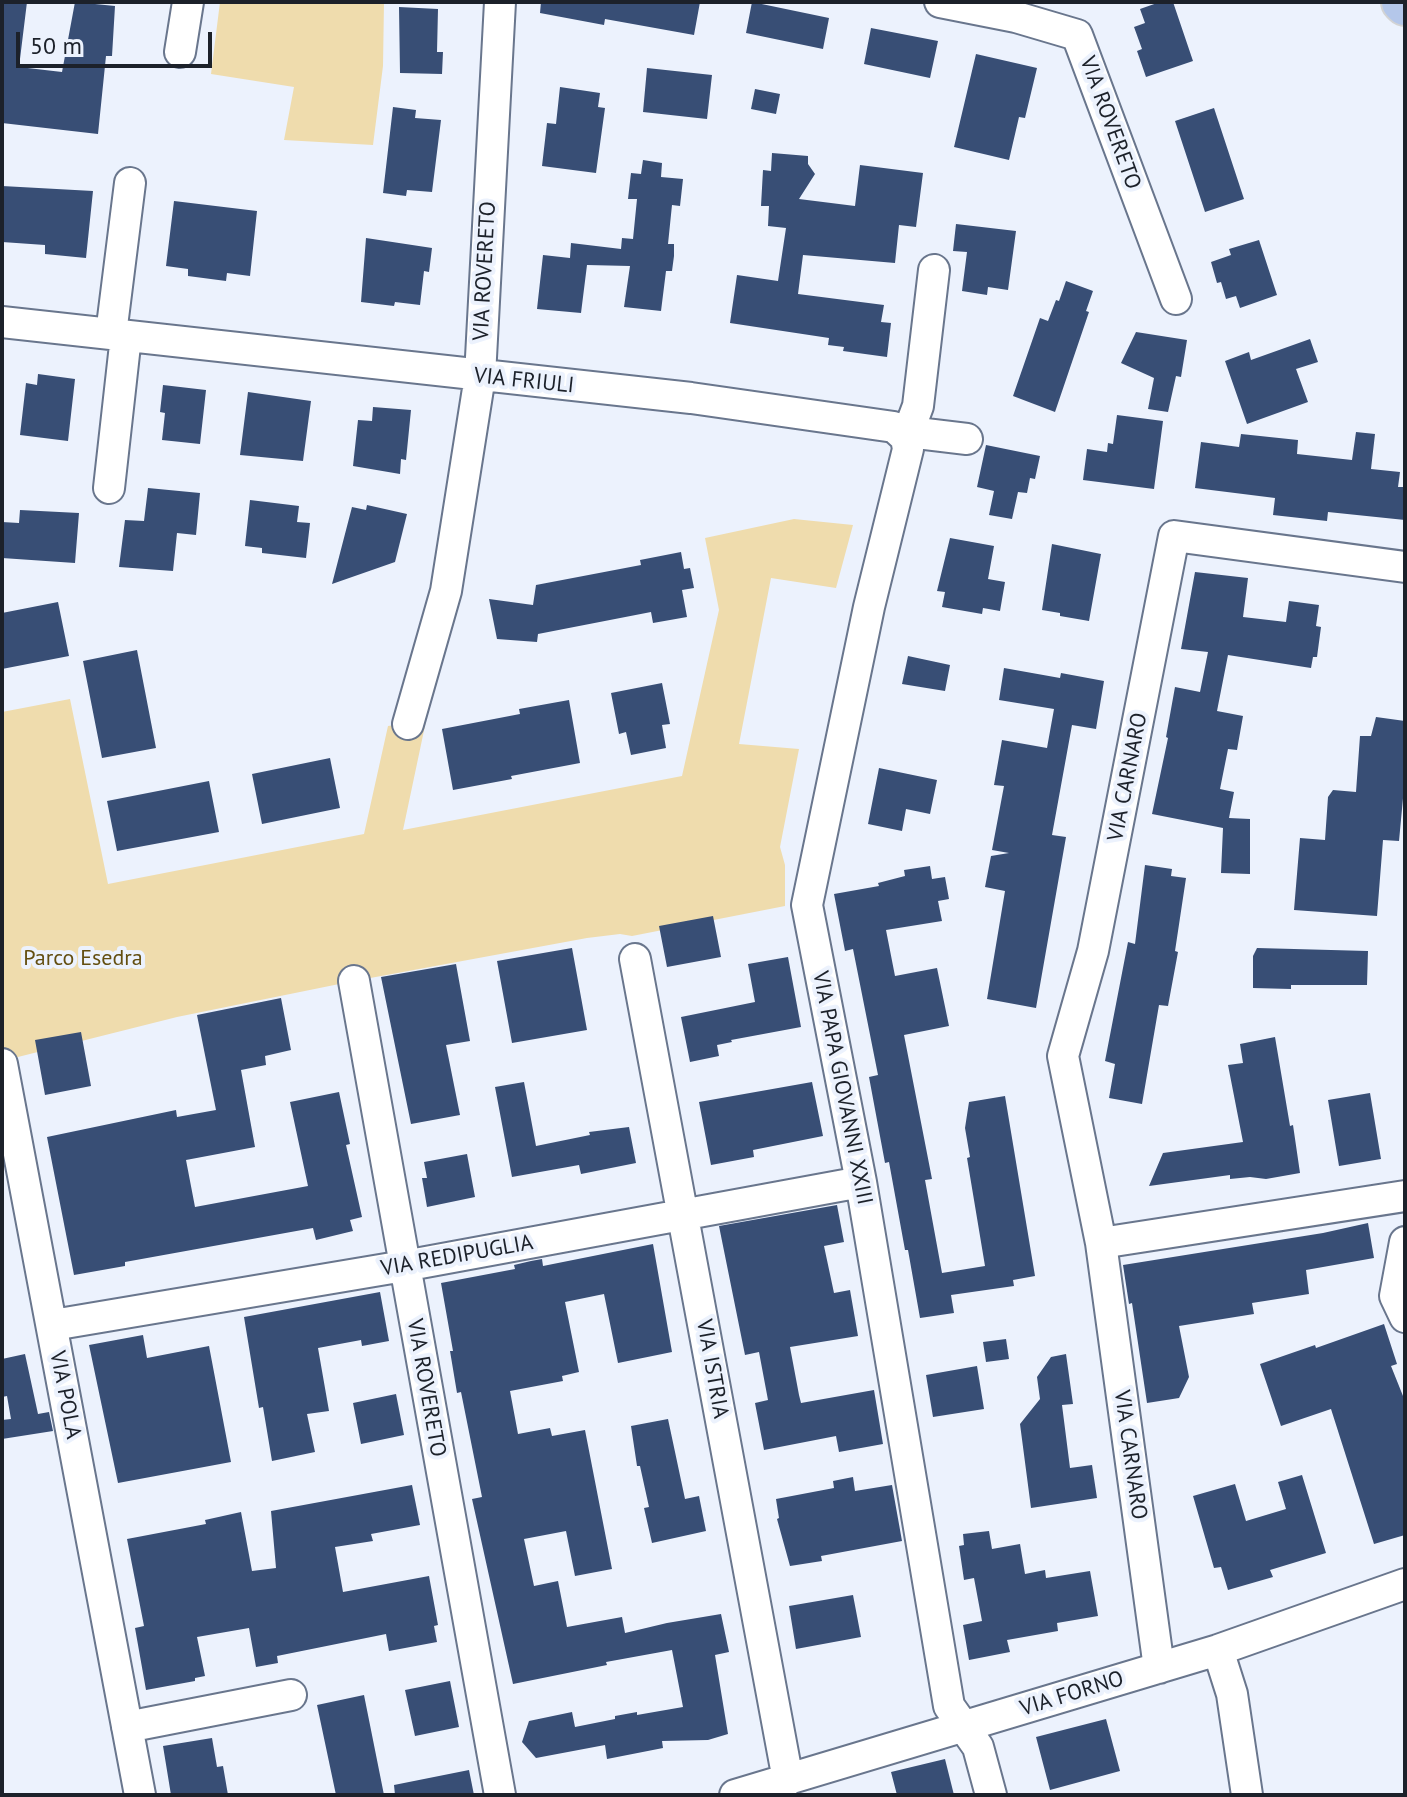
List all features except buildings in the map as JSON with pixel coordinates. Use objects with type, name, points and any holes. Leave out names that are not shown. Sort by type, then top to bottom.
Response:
[{"type":"street","points":[[180,52],[188,2]]},
{"type":"street","name":"VIA ROVERETO","points":[[408,724],[446,591],[480,376],[500,2]]},
{"type":"street","name":"VIA ROVERETO","points":[[940,2],[1016,17],[1077,35],[1176,299]]},
{"type":"street","points":[[109,488],[130,183]]},
{"type":"street","name":"VIA PAPA GIOVANNI XXIII","points":[[934,270],[918,406],[853,678],[807,905],[861,1182],[949,1706],[978,1747],[991,1795]]},
{"type":"street","name":"VIA FRIULI","points":[[2,322],[691,398],[894,427],[907,443]]},
{"type":"street","points":[[907,443],[917,433],[967,439]]},
{"type":"street","name":"VIA CARNARO","points":[[1159,1668],[1101,1243],[1063,1056],[1093,951],[1174,536],[1405,567]]},
{"type":"street","name":"VIA ISTRIA","points":[[635,959],[788,1780]]},
{"type":"street","name":"VIA ROVERETO","points":[[354,981],[500,1795]]},
{"type":"street","name":"VIA POLA","points":[[2,1064],[140,1795]]},
{"type":"street","name":"VIA REDIPUGLIA","points":[[53,1325],[404,1266],[861,1182]]},
{"type":"street","points":[[1101,1243],[1405,1196]]},
{"type":"street","points":[[1400,1306],[1405,1242]]},
{"type":"street","name":"VIA FORNO","points":[[735,1795],[1218,1650],[1405,1584]]},
{"type":"street","points":[[1218,1650],[1232,1694],[1247,1795]]},
{"type":"street","points":[[127,1727],[291,1695]]},
{"type":"green space","points":[[220,2],[384,2],[383,66],[373,145],[284,140],[294,87],[211,74]]},
{"type":"green space","name":"Parco Esedra","points":[[794,519],[853,525],[836,588],[771,578],[739,744],[799,749],[780,847],[785,865],[785,906],[632,936],[620,934],[587,938],[354,981],[177,1017],[2,1061],[2,712],[70,699],[108,884],[364,834],[388,726],[426,721],[403,830],[682,776],[719,610],[705,538]]}]
